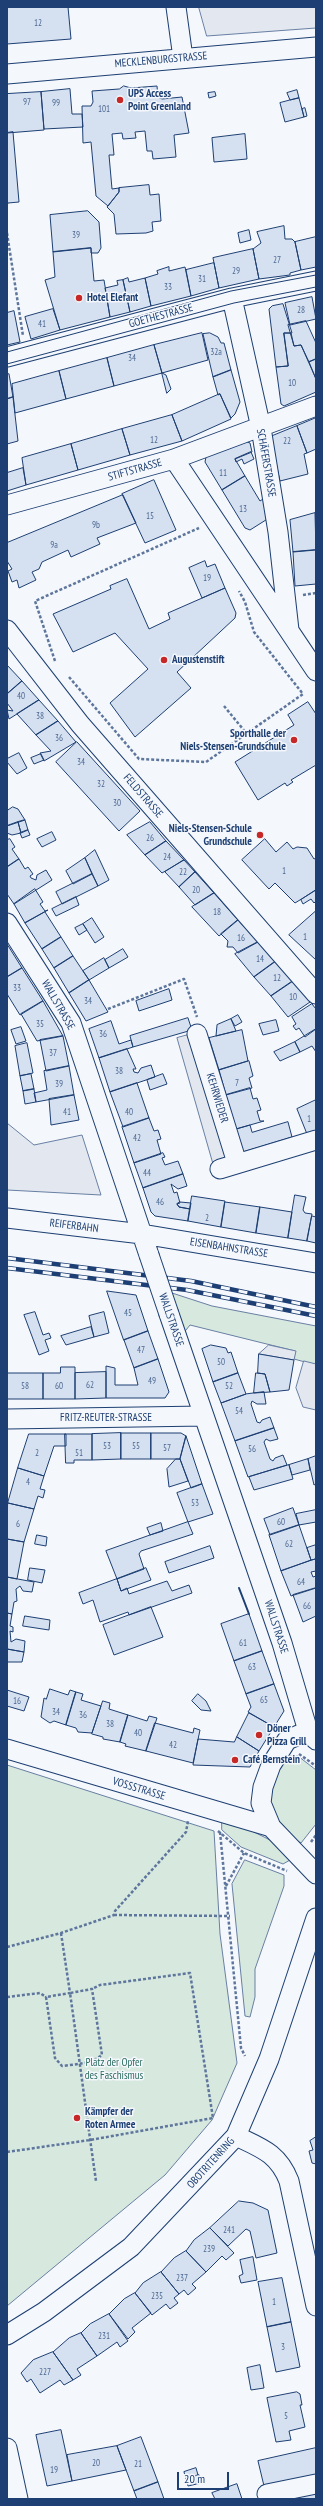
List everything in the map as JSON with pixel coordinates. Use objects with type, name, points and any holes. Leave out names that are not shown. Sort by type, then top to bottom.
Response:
[{"type":"street","points":[[176,7],[184,58]]},
{"type":"street","name":"MECKLENBURGSTRASSE","points":[[7,74],[316,47]]},
{"type":"street","name":"GOETHESTRASSE","points":[[7,357],[232,298],[316,281]]},
{"type":"street","name":"SCHÄFERSTRASSE","points":[[232,298],[261,428],[278,532],[289,630]]},
{"type":"street","name":"STIFTSTRASSE","points":[[7,505],[174,458],[261,428],[316,406]]},
{"type":"street","name":"SCHÄFERSTRASSE","points":[[174,458],[316,671]]},
{"type":"street","name":"FELDSTRASSE","points":[[7,630],[80,724],[316,994]]},
{"type":"street","name":"WALLSTRASSE","points":[[7,923],[71,1023],[282,1643],[312,1736],[287,1740],[271,1765],[263,1787],[261,1803],[271,1827],[316,1874]]},
{"type":"street","name":"KEHRWIEDER","points":[[197,1034],[229,1166],[258,1159],[316,1140]]},
{"type":"street","name":"REIFERBAHN","points":[[7,1218],[142,1234]]},
{"type":"street","name":"EISENBAHNSTRASSE","points":[[142,1234],[316,1263]]},
{"type":"street","name":"FRITZ-REUTER-STRASSE","points":[[8,1421],[204,1416]]},
{"type":"street","name":"VOSSSTRASSE","points":[[7,1750],[271,1827]]},
{"type":"street","name":"OBOTRITENRING","points":[[7,2335],[44,2312],[131,2247],[236,2136],[269,2059],[316,1918]]},
{"type":"street","points":[[236,2136],[271,2152],[284,2168],[289,2181],[316,2306]]},
{"type":"street","points":[[7,2448],[18,2499]]},
{"type":"street","points":[[267,2494],[316,2484]]},
{"type":"path","points":[[7,233],[26,352]]},
{"type":"path","points":[[56,663],[35,600],[216,520]]},
{"type":"path","points":[[66,675],[139,759],[206,762],[304,694],[254,632]]},
{"type":"path","points":[[224,706],[247,734]]},
{"type":"path","points":[[108,1009],[184,979],[197,1015]]},
{"type":"path","points":[[114,1915],[115,1911],[186,1832],[190,1815]]},
{"type":"path","points":[[220,1833],[244,1853],[291,1873]]},
{"type":"path","points":[[222,1851],[230,1916],[241,2048],[245,2056]]},
{"type":"path","points":[[226,1886],[244,1853]]},
{"type":"path","points":[[7,1947],[61,1934],[114,1915],[230,1916]]},
{"type":"path","points":[[61,1934],[96,2181]]},
{"type":"path","points":[[7,1997],[40,1993],[46,1997],[92,1989],[100,1985],[190,1973],[213,2118],[90,2140],[7,2152]]},
{"type":"path","points":[[46,1997],[55,2058],[62,2066],[80,2064],[95,2061],[102,2055],[92,1989]]},
{"type":"green space","points":[[172,1293],[212,1306],[316,1326],[316,1365],[294,1359],[295,1351],[190,1325],[178,1340],[169,1314]]},
{"type":"green space","points":[[284,1756],[298,1756],[316,1770],[316,1824],[301,1843],[280,1829],[272,1818],[270,1810],[270,1791]]},
{"type":"green space","name":"Platz der Opfer des Faschismus","points":[[7,1765],[214,1831],[220,1934],[237,2063],[212,2120],[165,2175],[7,2306]]},
{"type":"green space","points":[[222,1816],[274,1842],[290,1860],[283,1864],[241,1847],[222,1830]]},
{"type":"green space","points":[[245,1860],[284,1875],[284,1886],[255,1969],[255,1997],[250,2017],[245,2016],[232,1884]]},
{"type":"shaded area","points":[[199,7],[316,7],[316,28],[207,36]]},
{"type":"shaded area","points":[[192,1034],[228,1160],[213,1164],[177,1038]]},
{"type":"shaded area","points":[[7,1123],[34,1145],[82,1135],[101,1195],[7,1190]]},
{"type":"shaded area","points":[[269,1345],[296,1351],[294,1360],[259,1354]]},
{"type":"shaded area","points":[[304,1361],[316,1364],[316,1410],[303,1407],[296,1388]]},
{"type":"building","points":[[7,7],[68,7],[71,39],[7,44]]},
{"type":"building","points":[[124,86],[131,88],[157,86],[158,97],[162,99],[182,97],[189,133],[174,135],[176,157],[153,159],[152,151],[147,151],[145,131],[135,132],[136,138],[123,139],[122,133],[112,134],[114,155],[109,155],[112,189],[119,188],[119,192],[108,206],[96,196],[91,142],[83,143],[82,106],[91,106],[93,102],[92,91],[119,89]]},
{"type":"building","points":[[70,89],[72,114],[82,114],[83,127],[44,129],[41,92]]},
{"type":"building","points":[[297,90],[299,98],[290,100],[287,93]]},
{"type":"building","points":[[41,92],[44,130],[7,133],[7,94]]},
{"type":"building","points":[[215,92],[216,96],[209,98],[208,93]]},
{"type":"building","points":[[299,98],[304,117],[285,122],[280,103]]},
{"type":"building","points":[[305,108],[307,116],[304,117],[302,109]]},
{"type":"building","points":[[13,132],[19,202],[8,203],[7,205],[7,133]]},
{"type":"building","points":[[245,134],[247,159],[214,162],[212,138]]},
{"type":"building","points":[[149,185],[150,195],[159,194],[161,221],[152,222],[153,231],[146,233],[116,234],[114,214],[107,207],[119,192],[119,188]]},
{"type":"building","points":[[88,211],[99,222],[101,248],[98,253],[91,253],[91,248],[53,252],[50,215]]},
{"type":"building","points":[[284,226],[285,239],[292,239],[295,242],[301,270],[290,273],[290,275],[259,279],[253,249],[261,243],[257,232]]},
{"type":"building","points":[[249,230],[251,240],[240,243],[238,233]]},
{"type":"building","points":[[316,237],[316,267],[301,270],[295,242]]},
{"type":"building","name":"Hotel Elefant","points":[[91,248],[94,281],[104,280],[110,317],[60,330],[45,280],[55,277],[53,252]]},
{"type":"building","points":[[253,249],[259,279],[219,288],[213,258]]},
{"type":"building","points":[[214,263],[219,288],[191,296],[186,270]]},
{"type":"building","points":[[169,267],[169,271],[185,267],[191,296],[151,306],[145,278],[158,274],[157,271]]},
{"type":"building","points":[[128,278],[129,282],[145,278],[151,306],[130,312],[123,280]]},
{"type":"building","points":[[123,280],[130,312],[110,317],[105,288],[118,285],[117,281]]},
{"type":"building","points":[[312,297],[316,319],[290,325],[285,303]]},
{"type":"building","points":[[283,304],[292,333],[284,333],[288,366],[276,367],[269,309],[272,306]]},
{"type":"building","points":[[53,309],[60,330],[31,339],[25,317]]},
{"type":"building","points":[[14,311],[20,342],[7,345],[7,313]]},
{"type":"building","points":[[306,321],[316,343],[316,359],[309,362],[301,345],[294,346],[288,325]]},
{"type":"building","points":[[202,333],[208,360],[162,373],[154,345]]},
{"type":"building","points":[[210,333],[218,337],[221,343],[224,343],[231,370],[213,377],[203,334]]},
{"type":"building","points":[[284,333],[291,333],[294,346],[301,345],[316,379],[316,392],[284,406],[281,404],[276,367],[288,366]]},
{"type":"building","points":[[154,345],[162,373],[114,386],[107,358]]},
{"type":"building","points":[[107,358],[114,386],[66,399],[59,371]]},
{"type":"building","points":[[316,359],[316,379],[309,362]]},
{"type":"building","points":[[231,370],[240,402],[235,414],[231,418],[220,394],[218,395],[213,377]]},
{"type":"building","points":[[59,371],[66,399],[15,413],[12,384]]},
{"type":"building","points":[[162,373],[166,375],[171,389],[167,393]]},
{"type":"building","points":[[9,374],[13,397],[7,399],[7,375]]},
{"type":"building","points":[[220,394],[231,419],[182,441],[172,415]]},
{"type":"building","points":[[13,397],[18,441],[7,444],[7,399]]},
{"type":"building","points":[[172,415],[182,441],[130,455],[122,429]]},
{"type":"building","points":[[316,418],[316,449],[307,453],[297,426]]},
{"type":"building","points":[[297,426],[307,453],[304,454],[308,474],[280,481],[270,437]]},
{"type":"building","points":[[122,429],[130,455],[78,470],[71,444]]},
{"type":"building","points":[[245,441],[250,443],[252,452],[235,459],[245,476],[222,490],[205,462],[206,457]]},
{"type":"building","points":[[71,444],[78,470],[26,485],[22,458]]},
{"type":"building","points":[[251,452],[254,459],[244,464],[242,459],[236,462],[235,459]]},
{"type":"building","points":[[23,468],[26,485],[7,491],[7,473]]},
{"type":"building","points":[[245,476],[260,501],[263,499],[269,518],[250,530],[245,528],[222,490]]},
{"type":"building","points":[[154,480],[176,530],[145,543],[122,494]]},
{"type":"building","points":[[123,495],[136,523],[97,538],[100,544],[71,557],[68,550],[42,562],[39,569],[32,572],[36,580],[19,588],[17,580],[12,582],[8,571],[12,569],[7,561],[7,543]]},
{"type":"building","points":[[315,513],[316,550],[293,552],[290,520]]},
{"type":"building","points":[[316,550],[316,584],[295,586],[293,552]]},
{"type":"building","points":[[205,561],[207,567],[215,564],[225,588],[202,598],[189,568]]},
{"type":"building","name":"Augustenstift","points":[[127,579],[149,629],[170,619],[168,613],[225,588],[236,613],[235,618],[177,672],[191,688],[135,737],[110,703],[148,669],[115,633],[73,652],[53,614],[111,589],[110,586]]},
{"type":"building","points":[[7,665],[22,681],[7,694]]},
{"type":"building","points":[[22,681],[39,700],[9,719],[7,710],[13,711],[7,703],[7,694]]},
{"type":"building","points":[[39,700],[58,721],[36,735],[17,714]]},
{"type":"building","name":"Sporthalle der Niels-Stensen-Grundschule","points":[[308,702],[316,714],[316,765],[291,780],[293,782],[287,786],[285,783],[258,800],[235,762],[294,725],[288,715]]},
{"type":"building","points":[[58,721],[76,742],[44,761],[40,753],[51,751],[36,735]]},
{"type":"building","points":[[77,742],[140,811],[119,831],[56,762]]},
{"type":"building","points":[[19,753],[27,768],[17,774],[7,762],[7,759]]},
{"type":"building","points":[[41,754],[44,760],[34,764],[31,758]]},
{"type":"building","points":[[13,807],[18,809],[25,820],[7,826],[7,811]]},
{"type":"building","points":[[25,820],[28,830],[21,833],[18,822]]},
{"type":"building","points":[[18,822],[21,833],[12,835],[7,833],[7,826]]},
{"type":"building","points":[[150,822],[166,841],[145,855],[127,835]]},
{"type":"building","points":[[28,830],[30,835],[22,838],[20,833]]},
{"type":"building","points":[[52,832],[56,840],[42,847],[37,839]]},
{"type":"building","points":[[10,839],[15,847],[12,849],[19,859],[7,867],[7,840]]},
{"type":"building","name":"Niels-Stensen-Schule Grundschule","points":[[265,839],[276,852],[287,842],[293,849],[297,847],[307,848],[314,859],[316,858],[316,890],[295,903],[275,883],[269,889],[242,860]]},
{"type":"building","points":[[166,841],[184,860],[162,873],[145,855]]},
{"type":"building","points":[[95,850],[109,880],[98,886],[85,858]]},
{"type":"building","points":[[85,858],[92,874],[73,884],[66,871]]},
{"type":"building","points":[[19,859],[25,869],[28,867],[33,874],[30,876],[31,878],[36,880],[37,875],[46,870],[52,880],[14,904],[7,894],[7,867]]},
{"type":"building","points":[[184,860],[195,872],[179,887],[165,872]]},
{"type":"building","points":[[195,872],[214,893],[195,905],[179,887]]},
{"type":"building","points":[[92,874],[98,886],[62,904],[56,892]]},
{"type":"building","points":[[35,889],[43,902],[40,904],[45,911],[48,910],[25,923],[14,904]]},
{"type":"building","points":[[316,890],[316,901],[314,903],[311,899],[303,904],[301,900]]},
{"type":"building","points":[[214,893],[238,920],[219,936],[192,907]]},
{"type":"building","points":[[76,897],[79,905],[56,916],[52,909]]},
{"type":"building","points":[[316,911],[316,960],[289,935]]},
{"type":"building","points":[[45,912],[61,937],[42,949],[25,923]]},
{"type":"building","points":[[92,918],[104,937],[95,943],[83,924]]},
{"type":"building","points":[[238,920],[258,942],[238,953],[233,947],[227,947],[228,941],[221,934]]},
{"type":"building","points":[[83,924],[87,930],[79,935],[75,928]]},
{"type":"building","points":[[61,937],[73,956],[54,968],[42,949]]},
{"type":"building","points":[[258,942],[276,961],[254,977],[235,954]]},
{"type":"building","points":[[7,944],[22,968],[7,977]]},
{"type":"building","points":[[123,949],[128,957],[109,968],[105,960]]},
{"type":"building","points":[[73,956],[89,980],[69,993],[54,968]]},
{"type":"building","points":[[104,958],[109,968],[89,980],[83,971]]},
{"type":"building","points":[[276,961],[293,981],[271,996],[254,977]]},
{"type":"building","points":[[22,968],[43,1001],[20,1015],[7,994],[7,977]]},
{"type":"building","points":[[89,980],[108,1012],[86,1021],[69,993]]},
{"type":"building","points":[[293,981],[310,1002],[288,1017],[271,996]]},
{"type":"building","points":[[169,989],[172,1000],[139,1011],[136,1001]]},
{"type":"building","points":[[43,1001],[63,1036],[37,1041],[21,1014]]},
{"type":"building","points":[[312,1004],[316,1009],[316,1029],[305,1037],[299,1028],[296,1030],[293,1026],[296,1024],[292,1017]]},
{"type":"building","points":[[238,1015],[242,1022],[235,1026],[231,1019]]},
{"type":"building","points":[[188,1018],[192,1030],[133,1047],[130,1036]]},
{"type":"building","points":[[231,1019],[236,1031],[216,1036],[217,1025]]},
{"type":"building","points":[[276,1020],[279,1031],[263,1035],[259,1024]]},
{"type":"building","points":[[111,1021],[119,1044],[131,1040],[133,1047],[99,1058],[89,1029]]},
{"type":"building","points":[[21,1027],[26,1041],[16,1044],[11,1030]]},
{"type":"building","points":[[316,1029],[316,1052],[312,1046],[300,1052],[295,1042]]},
{"type":"building","points":[[242,1030],[248,1061],[219,1070],[209,1038]]},
{"type":"building","points":[[63,1036],[69,1066],[46,1071],[40,1040]]},
{"type":"building","points":[[295,1042],[300,1052],[280,1061],[274,1052]]},
{"type":"building","points":[[27,1043],[33,1073],[20,1076],[15,1046]]},
{"type":"building","points":[[127,1049],[136,1069],[133,1069],[134,1072],[138,1073],[141,1068],[151,1065],[155,1077],[110,1092],[99,1058]]},
{"type":"building","points":[[249,1061],[253,1076],[249,1078],[252,1088],[226,1095],[219,1070]]},
{"type":"building","points":[[69,1066],[74,1095],[36,1102],[34,1093],[47,1090],[44,1071]]},
{"type":"building","points":[[31,1074],[34,1089],[23,1091],[20,1076]]},
{"type":"building","points":[[163,1074],[167,1084],[150,1090],[147,1080]]},
{"type":"building","points":[[137,1083],[149,1118],[123,1127],[110,1092]]},
{"type":"building","points":[[250,1088],[253,1099],[257,1098],[261,1110],[257,1111],[260,1121],[264,1121],[236,1129],[226,1095]]},
{"type":"building","points":[[34,1089],[36,1102],[25,1104],[23,1091]]},
{"type":"building","points":[[74,1095],[79,1120],[51,1125],[49,1099]]},
{"type":"building","points":[[316,1100],[316,1130],[307,1134],[297,1109]]},
{"type":"building","points":[[149,1118],[154,1131],[158,1130],[161,1139],[157,1140],[161,1154],[134,1163],[122,1127]]},
{"type":"building","points":[[288,1122],[292,1137],[243,1152],[236,1129],[250,1125],[252,1132]]},
{"type":"building","points":[[163,1153],[165,1157],[162,1158],[165,1165],[178,1161],[183,1174],[143,1188],[134,1163]]},
{"type":"building","points":[[183,1174],[187,1186],[178,1189],[171,1184],[174,1193],[177,1192],[180,1203],[177,1204],[179,1207],[190,1209],[188,1221],[155,1216],[151,1212],[143,1188]]},
{"type":"building","points":[[295,1195],[306,1197],[303,1210],[305,1213],[312,1214],[307,1241],[288,1238]]},
{"type":"building","points":[[192,1196],[225,1201],[221,1227],[188,1221]]},
{"type":"building","points":[[180,1202],[191,1203],[190,1209],[179,1207],[177,1204]]},
{"type":"building","points":[[225,1202],[260,1207],[256,1233],[221,1227]]},
{"type":"building","points":[[260,1207],[292,1212],[288,1238],[256,1233]]},
{"type":"building","points":[[312,1216],[316,1217],[316,1243],[307,1241]]},
{"type":"building","points":[[107,1291],[136,1295],[148,1331],[124,1340]]},
{"type":"building","points":[[35,1312],[43,1335],[49,1333],[51,1338],[45,1340],[49,1351],[39,1355],[24,1315]]},
{"type":"building","points":[[104,1312],[109,1333],[94,1337],[89,1316]]},
{"type":"building","points":[[91,1327],[94,1337],[66,1345],[61,1336]]},
{"type":"building","points":[[148,1331],[158,1359],[134,1368],[124,1340]]},
{"type":"building","points":[[211,1345],[226,1348],[228,1353],[231,1352],[238,1373],[213,1382],[202,1349]]},
{"type":"building","points":[[259,1354],[294,1360],[289,1390],[270,1392],[265,1374],[258,1373]]},
{"type":"building","points":[[158,1359],[169,1392],[165,1398],[106,1398],[106,1366],[115,1368],[115,1385],[138,1385],[134,1368]]},
{"type":"building","points":[[61,1367],[75,1367],[75,1399],[43,1399],[43,1373],[60,1373]]},
{"type":"building","points":[[106,1372],[106,1398],[75,1399],[75,1373]]},
{"type":"building","points":[[7,1373],[43,1373],[43,1399],[7,1399]]},
{"type":"building","points":[[238,1373],[246,1394],[221,1403],[213,1382]]},
{"type":"building","points":[[256,1373],[265,1374],[270,1392],[254,1393]]},
{"type":"building","points":[[264,1392],[266,1404],[257,1404],[252,1401],[251,1404],[257,1422],[260,1423],[262,1420],[270,1417],[274,1428],[235,1441],[221,1403],[246,1394]]},
{"type":"building","points":[[274,1428],[278,1439],[270,1441],[266,1439],[264,1442],[270,1459],[273,1461],[275,1458],[283,1455],[287,1465],[248,1477],[235,1441]]},
{"type":"building","points":[[121,1433],[121,1459],[92,1460],[92,1434]]},
{"type":"building","points":[[121,1433],[151,1433],[151,1459],[121,1459]]},
{"type":"building","points":[[151,1433],[181,1433],[186,1436],[180,1459],[151,1459]]},
{"type":"building","points":[[29,1434],[66,1434],[66,1446],[54,1446],[44,1476],[18,1468]]},
{"type":"building","points":[[65,1434],[92,1434],[92,1460],[74,1460],[74,1463],[66,1463]]},
{"type":"building","points":[[186,1436],[202,1484],[191,1488],[180,1459]]},
{"type":"building","points":[[316,1456],[316,1484],[314,1485],[308,1459]]},
{"type":"building","points":[[176,1459],[180,1459],[188,1481],[169,1487],[167,1469]]},
{"type":"building","points":[[308,1459],[310,1470],[292,1475],[289,1465]]},
{"type":"building","points":[[289,1465],[293,1479],[254,1490],[249,1477]]},
{"type":"building","points":[[18,1468],[44,1476],[40,1489],[45,1490],[43,1498],[38,1496],[34,1509],[8,1503]]},
{"type":"building","points":[[202,1484],[213,1514],[188,1522],[177,1493]]},
{"type":"building","points":[[8,1503],[34,1509],[24,1542],[7,1539]]},
{"type":"building","points":[[293,1508],[299,1525],[270,1535],[264,1519]]},
{"type":"building","points":[[316,1510],[316,1522],[299,1525],[296,1514]]},
{"type":"building","points":[[188,1522],[193,1534],[141,1551],[139,1554],[144,1569],[117,1579],[106,1551]]},
{"type":"building","points":[[161,1523],[163,1531],[150,1535],[147,1528]]},
{"type":"building","points":[[299,1525],[311,1560],[281,1571],[269,1535]]},
{"type":"building","points":[[37,1535],[47,1537],[46,1546],[35,1544]]},
{"type":"building","points":[[7,1539],[24,1542],[17,1579],[7,1577]]},
{"type":"building","points":[[316,1545],[316,1559],[311,1560],[307,1548]]},
{"type":"building","points":[[210,1546],[214,1558],[169,1573],[165,1562]]},
{"type":"building","points":[[316,1559],[316,1571],[311,1572],[313,1577],[316,1576],[316,1588],[291,1596],[281,1571]]},
{"type":"building","points":[[30,1568],[45,1570],[42,1583],[28,1580]]},
{"type":"building","points":[[146,1568],[151,1580],[121,1591],[117,1579]]},
{"type":"building","points":[[7,1577],[34,1582],[32,1592],[23,1591],[20,1586],[16,1589],[17,1601],[14,1602],[12,1614],[7,1613]]},
{"type":"building","points":[[117,1579],[121,1591],[127,1588],[129,1594],[167,1581],[172,1591],[189,1585],[192,1593],[129,1615],[128,1612],[100,1622],[93,1600],[83,1604],[79,1593]]},
{"type":"building","points":[[316,1588],[316,1616],[303,1622],[293,1595]]},
{"type":"building","points":[[151,1607],[163,1637],[114,1655],[103,1625]]},
{"type":"building","points":[[7,1613],[12,1614],[10,1626],[13,1627],[13,1632],[10,1631],[11,1642],[16,1639],[25,1641],[24,1652],[7,1649]]},
{"type":"building","points":[[249,1614],[262,1651],[234,1661],[221,1624]]},
{"type":"building","points":[[25,1616],[50,1620],[49,1630],[23,1626]]},
{"type":"building","points":[[7,1649],[24,1652],[22,1662],[7,1662]]},
{"type":"building","points":[[262,1651],[274,1684],[246,1694],[234,1661]]},
{"type":"building","points":[[274,1684],[284,1711],[274,1727],[248,1712],[251,1707],[246,1694]]},
{"type":"building","points":[[50,1689],[68,1695],[70,1690],[76,1692],[66,1725],[54,1721],[50,1723],[41,1717],[44,1698],[46,1699]]},
{"type":"building","points":[[7,1690],[29,1697],[24,1711],[7,1706]]},
{"type":"building","points":[[76,1692],[83,1694],[81,1700],[101,1706],[92,1733],[78,1732],[76,1728],[66,1725]]},
{"type":"building","points":[[198,1694],[206,1701],[211,1711],[201,1710],[192,1701]]},
{"type":"building","points":[[103,1701],[110,1703],[109,1709],[128,1715],[120,1742],[103,1739],[103,1737],[92,1734]]},
{"type":"building","points":[[249,1713],[274,1727],[259,1751],[237,1737]]},
{"type":"building","points":[[128,1715],[147,1721],[149,1716],[157,1718],[146,1751],[125,1746],[126,1744],[120,1742]]},
{"type":"building","points":[[155,1723],[193,1733],[194,1728],[200,1730],[193,1763],[146,1751]]},
{"type":"building","points":[[237,1737],[259,1751],[250,1767],[193,1765],[198,1739],[234,1742]]},
{"type":"building","points":[[316,2137],[316,2164],[312,2163],[309,2151],[313,2150],[310,2141]]},
{"type":"building","points":[[239,2201],[253,2203],[268,2210],[277,2253],[256,2258],[250,2231],[246,2229],[228,2246],[210,2228]]},
{"type":"building","points":[[210,2228],[234,2253],[226,2260],[222,2256],[206,2272],[186,2251],[194,2240]]},
{"type":"building","points":[[186,2251],[206,2272],[192,2284],[196,2288],[188,2295],[184,2290],[179,2294],[161,2272],[174,2258]]},
{"type":"building","points":[[253,2257],[257,2280],[241,2283],[239,2276],[243,2274],[240,2260]]},
{"type":"building","points":[[161,2272],[179,2294],[174,2298],[178,2303],[170,2309],[166,2304],[152,2315],[135,2293],[143,2283]]},
{"type":"building","points":[[282,2278],[291,2322],[267,2327],[258,2282]]},
{"type":"building","points":[[135,2293],[151,2313],[132,2328],[135,2332],[128,2339],[109,2314],[124,2299]]},
{"type":"building","points":[[109,2314],[128,2341],[120,2347],[117,2342],[97,2356],[81,2333],[90,2324]]},
{"type":"building","points":[[291,2322],[300,2367],[276,2372],[267,2327]]},
{"type":"building","points":[[81,2333],[97,2356],[77,2369],[81,2375],[73,2380],[53,2352],[69,2338]]},
{"type":"building","points":[[53,2352],[73,2380],[64,2385],[60,2380],[40,2393],[31,2379],[27,2382],[21,2373],[33,2360]]},
{"type":"building","points":[[260,2365],[264,2388],[251,2390],[247,2368]]},
{"type":"building","points":[[297,2392],[300,2394],[302,2405],[300,2405],[305,2427],[289,2431],[291,2440],[276,2442],[267,2398]]},
{"type":"building","points":[[61,2430],[72,2481],[47,2486],[36,2435]]},
{"type":"building","points":[[141,2437],[158,2482],[134,2491],[117,2446]]},
{"type":"building","points":[[117,2446],[126,2470],[72,2481],[67,2455]]},
{"type":"building","points":[[316,2448],[316,2475],[264,2486],[258,2461]]},
{"type":"building","points":[[196,2468],[198,2475],[186,2479],[184,2472]]},
{"type":"building","points":[[199,2475],[201,2483],[188,2486],[186,2479]]},
{"type":"building","points":[[158,2482],[164,2499],[137,2499],[134,2491]]},
{"type":"building","points":[[237,2484],[242,2499],[215,2499],[212,2493]]},
{"type":"building","points":[[316,2493],[316,2499],[290,2499]]},
{"type":"tram line","points":[[7,352],[231,291],[316,275]]},
{"type":"tram line","points":[[7,364],[234,303],[316,287]]},
{"type":"railway","points":[[7,1258],[191,1281],[316,1307]]},
{"type":"railway","points":[[7,1268],[187,1290],[316,1316]]},
{"type":"wall","points":[[239,1588],[249,1614]]},
{"type":"place","name":"UPS Access Point Greenland","points":[[120,100]]},
{"type":"place","name":"Hotel Elefant","points":[[79,298]]},
{"type":"place","name":"Augustenstift","points":[[164,660]]},
{"type":"place","name":"Sporthalle der Niels-Stensen-Grundschule","points":[[294,740]]},
{"type":"place","name":"Niels-Stensen-Schule Grundschule","points":[[260,835]]},
{"type":"place","name":"Döner Pizza Grill","points":[[259,1735]]},
{"type":"place","name":"Café Bernstein","points":[[235,1760]]},
{"type":"place","name":"Kämpfer der Roten Armee","points":[[77,2118]]}]
